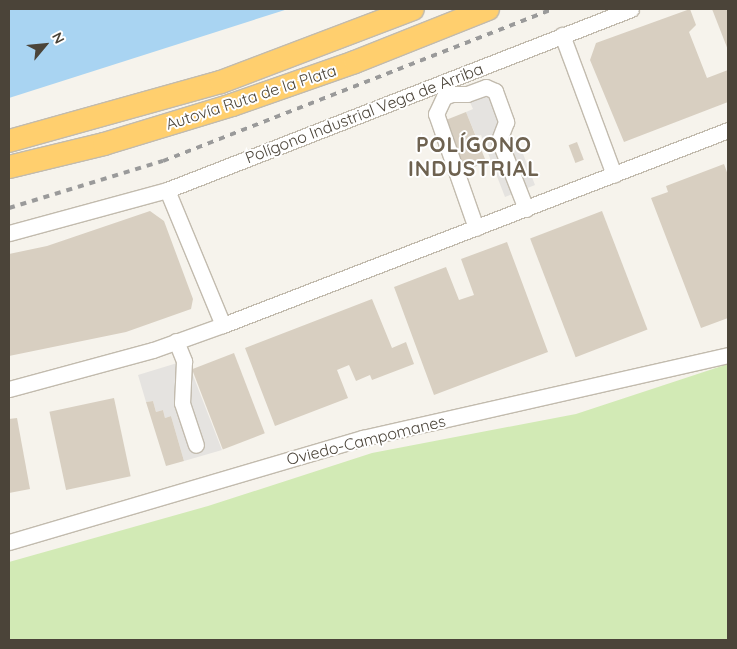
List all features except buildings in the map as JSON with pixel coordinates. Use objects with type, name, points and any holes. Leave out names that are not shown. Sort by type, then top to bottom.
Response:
[{"type":"highway","name":"Autovía Ruta de la Plata","points":[[9,141],[222,82],[413,9]]},
{"type":"highway","name":"Autovía Ruta de la Plata","points":[[9,167],[104,144],[232,105],[355,62],[488,9]]},
{"type":"street","name":"Polígono Industrial Vega de Arriba","points":[[9,233],[167,190],[631,9]]},
{"type":"street","points":[[562,35],[614,175]]},
{"type":"street","points":[[476,228],[436,114],[444,97],[452,94],[467,94],[486,87],[495,91],[506,122],[499,140],[526,209]]},
{"type":"street","points":[[9,389],[176,342],[728,130]]},
{"type":"street","points":[[167,190],[223,325]]},
{"type":"street","points":[[176,342],[184,361],[182,403],[196,445]]},
{"type":"street","name":"Oviedo-Campomanes","points":[[9,542],[363,438],[728,355]]},
{"type":"green space","points":[[728,364],[728,640],[9,640],[9,562],[208,506],[372,453],[576,414]]},
{"type":"shaded area","points":[[488,93],[507,141],[517,138],[535,185],[505,197],[481,135],[476,136],[466,112],[473,109],[469,100]]},
{"type":"shaded area","points":[[187,360],[222,450],[184,461],[171,416],[165,418],[163,410],[156,412],[153,401],[146,402],[138,375]]},
{"type":"water","points":[[9,9],[288,9],[9,98]]},
{"type":"railway","points":[[9,208],[163,161],[552,9]]},
{"type":"district","name":"POLÍGONO INDUSTRIAL","points":[[474,156]]}]
